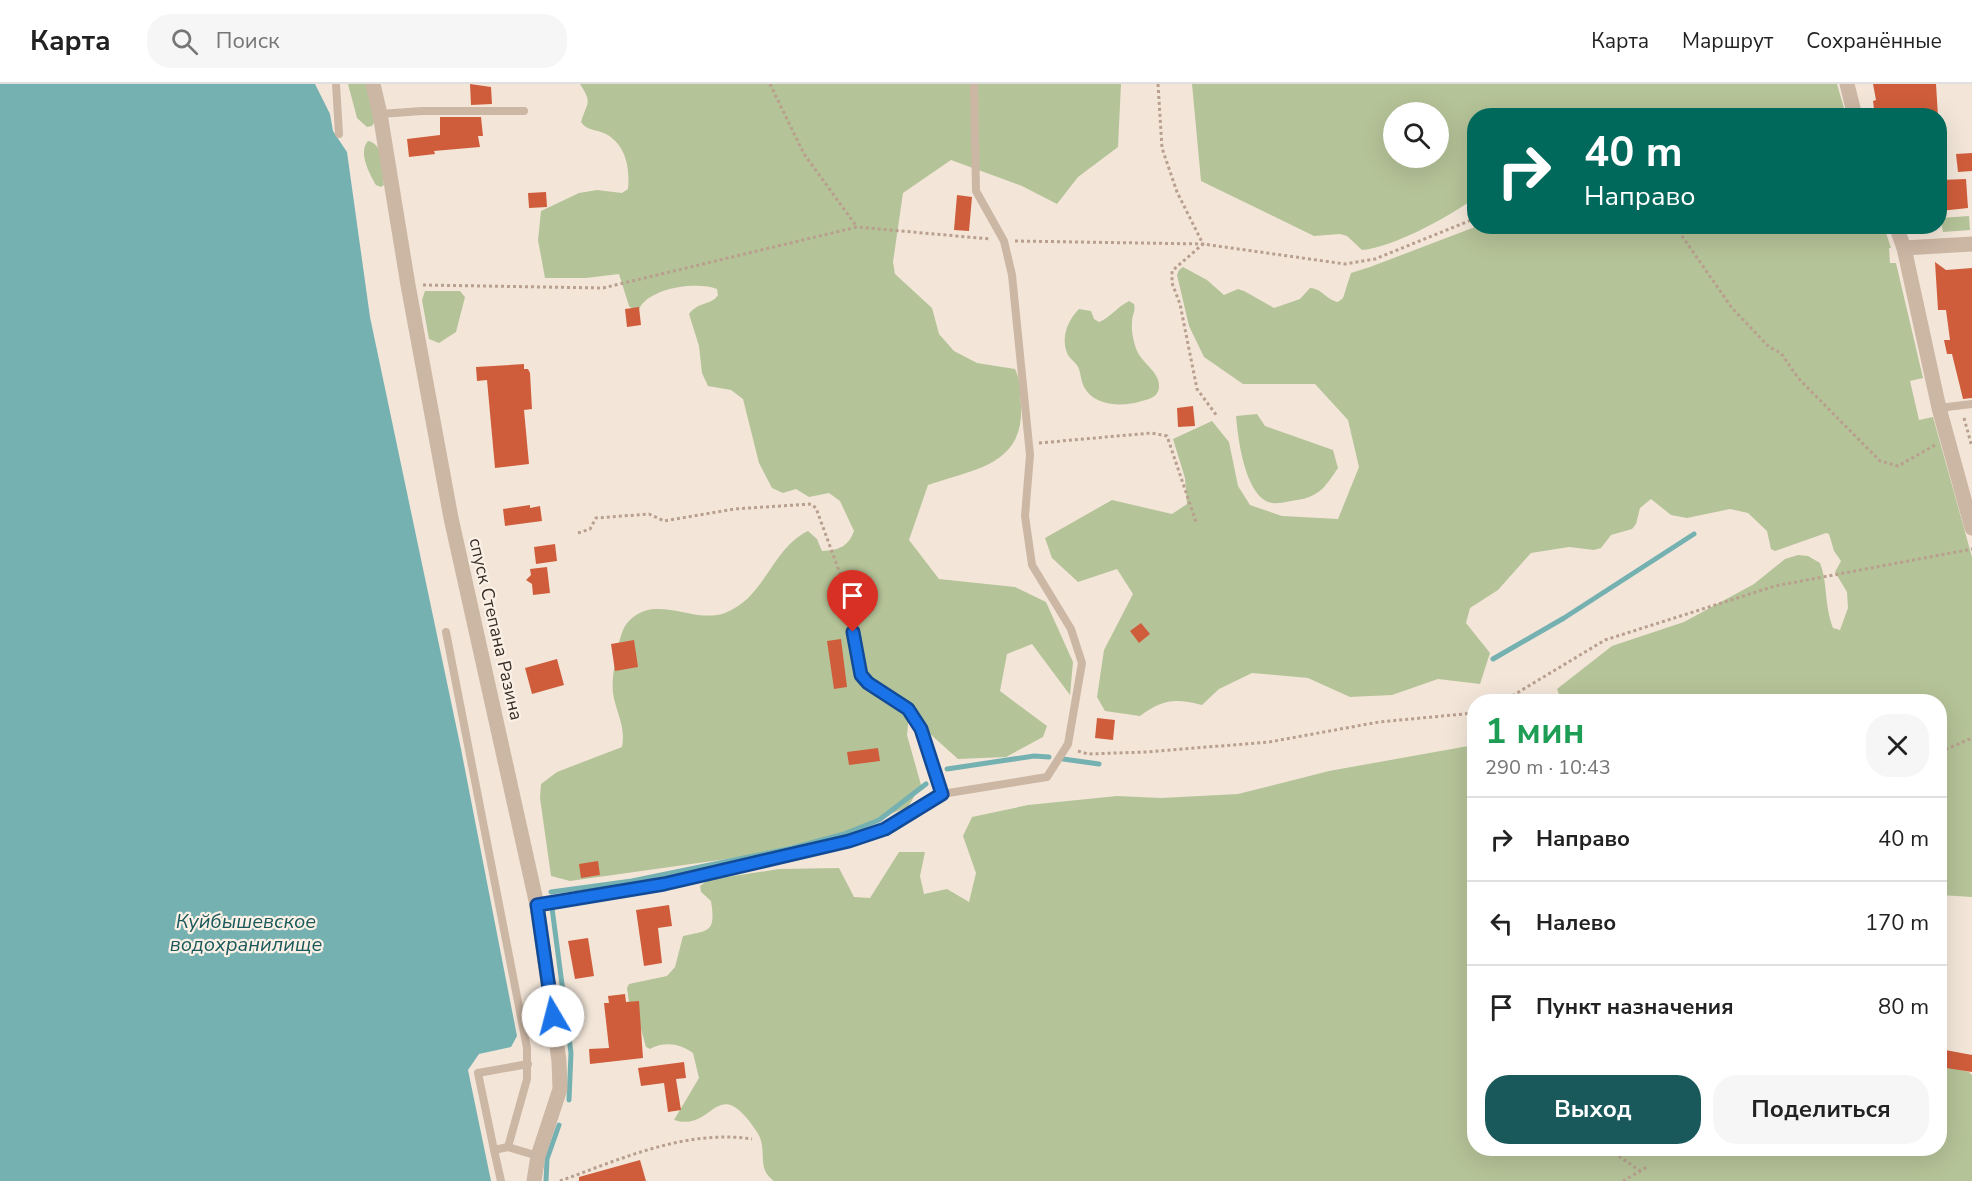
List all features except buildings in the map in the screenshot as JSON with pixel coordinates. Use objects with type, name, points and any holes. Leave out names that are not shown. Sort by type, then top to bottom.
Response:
[{"type":"street","name":"спуск Степана Разина","points":[[373,84],[451,518],[537,905],[559,1061],[560,1089],[538,1155],[534,1181]]},
{"type":"street","points":[[1847,84],[1854,108]]},
{"type":"street","points":[[1899,234],[1904,248],[1939,408],[1972,528]]},
{"type":"street","points":[[1904,248],[1972,244]]},
{"type":"lane","points":[[336,84],[339,134]]},
{"type":"lane","points":[[537,905],[664,884],[849,841],[885,829],[942,794],[1047,777],[1066,748],[1082,663],[1071,628],[1032,565],[1025,516],[1029,444],[1012,275],[1004,241],[976,190],[974,84]]},
{"type":"lane","points":[[380,114],[422,111],[525,111]]},
{"type":"lane","points":[[1939,408],[1972,404]]},
{"type":"lane","points":[[446,632],[528,1064],[523,1097],[508,1147]]},
{"type":"lane","points":[[853,632],[861,675],[868,683],[908,709],[921,729],[942,794]]},
{"type":"lane","points":[[501,1181],[478,1072],[528,1064]]},
{"type":"lane","points":[[494,1150],[508,1147],[538,1155]]},
{"type":"path","points":[[770,84],[804,154],[857,227]]},
{"type":"path","points":[[1158,84],[1162,148],[1177,192],[1203,244]]},
{"type":"path","points":[[408,285],[603,288],[857,227],[1004,241],[1203,244],[1345,264],[1375,259],[1467,222]]},
{"type":"path","points":[[1681,234],[1732,308],[1769,347],[1782,353],[1798,378],[1880,461],[1898,466],[1947,439]]},
{"type":"path","points":[[1203,244],[1172,271],[1171,276],[1180,304],[1197,389],[1217,416]]},
{"type":"path","points":[[1964,418],[1972,447]]},
{"type":"path","points":[[1029,444],[1151,433],[1167,436],[1196,522]]},
{"type":"path","points":[[578,533],[590,529],[596,518],[649,514],[664,521],[734,509],[811,504],[816,508],[842,579],[853,632]]},
{"type":"path","points":[[1515,694],[1605,640],[1775,586],[1972,549]]},
{"type":"path","points":[[1066,748],[1088,754],[1269,742],[1379,722],[1467,714]]},
{"type":"path","points":[[1947,749],[1972,738]]},
{"type":"path","points":[[560,1181],[593,1167],[680,1141],[728,1135],[752,1138]]},
{"type":"path","points":[[1619,1156],[1640,1171]]},
{"type":"path","points":[[1623,1181],[1647,1167]]},
{"type":"green space","points":[[348,84],[370,84],[376,120],[372,126],[367,127],[357,118]]},
{"type":"green space","points":[[580,84],[1121,84],[1118,147],[1078,177],[1057,204],[1022,186],[951,160],[903,193],[893,262],[895,274],[932,308],[939,334],[954,351],[977,363],[1015,369],[1017,374],[1021,406],[1020,426],[1014,441],[1005,453],[992,462],[978,469],[928,485],[909,540],[939,579],[1015,587],[1046,602],[1073,662],[1070,695],[1032,644],[1007,654],[1000,691],[1047,726],[1043,737],[1006,757],[958,759],[909,715],[907,735],[921,785],[908,807],[838,835],[741,857],[570,881],[551,876],[540,798],[541,784],[557,772],[622,747],[622,726],[614,700],[613,687],[618,649],[622,632],[628,622],[638,614],[651,609],[708,616],[725,613],[739,606],[750,596],[795,539],[808,531],[817,539],[822,551],[833,550],[846,544],[854,531],[840,501],[829,493],[809,497],[796,489],[783,493],[772,488],[759,463],[743,399],[731,390],[708,386],[702,373],[699,346],[689,314],[696,307],[715,298],[718,295],[717,289],[697,286],[674,288],[652,296],[639,309],[634,310],[629,306],[619,274],[586,278],[545,278],[538,240],[541,211],[579,193],[597,190],[622,193],[628,189],[627,165],[618,144],[606,134],[589,128],[581,122],[588,100]]},
{"type":"green space","points":[[1192,84],[1837,84],[1844,108],[1467,108],[1467,203],[1404,238],[1375,248],[1362,250],[1347,236],[1340,234],[1314,236],[1201,181]]},
{"type":"green space","points":[[368,141],[373,143],[380,152],[384,185],[381,187],[376,185],[370,175],[364,157]]},
{"type":"green space","points":[[1969,216],[1970,230],[1947,232],[1947,218]]},
{"type":"green space","points":[[1467,230],[1467,234],[1886,234],[1891,248],[1889,248],[1890,263],[1896,263],[1923,378],[1910,381],[1919,420],[1933,417],[1972,557],[1972,897],[1947,895],[1947,694],[1559,694],[1557,689],[1612,646],[1684,622],[1754,584],[1785,559],[1798,555],[1808,556],[1820,563],[1830,619],[1833,628],[1840,630],[1848,608],[1847,592],[1835,572],[1841,561],[1834,551],[1829,534],[1826,533],[1775,551],[1771,549],[1767,531],[1748,513],[1730,509],[1687,518],[1671,515],[1651,499],[1640,508],[1636,524],[1632,529],[1611,535],[1601,548],[1594,550],[1569,547],[1531,553],[1498,590],[1470,608],[1466,623],[1490,653],[1480,684],[1438,679],[1392,695],[1350,697],[1308,678],[1252,673],[1219,689],[1202,705],[1184,701],[1163,703],[1140,716],[1105,711],[1097,697],[1104,650],[1133,594],[1117,569],[1078,582],[1052,558],[1045,538],[1112,500],[1172,514],[1187,504],[1185,478],[1173,439],[1212,421],[1229,442],[1238,486],[1250,505],[1282,516],[1338,519],[1359,467],[1348,420],[1315,384],[1243,384],[1204,357],[1189,326],[1177,275],[1179,270],[1183,267],[1207,280],[1224,295],[1238,289],[1274,308],[1300,299],[1310,288],[1338,302],[1343,298],[1351,273]]},
{"type":"green space","points":[[425,291],[460,291],[465,297],[456,332],[439,343],[429,339],[422,300]]},
{"type":"green space","points":[[1129,301],[1134,304],[1132,334],[1135,346],[1152,369],[1159,388],[1155,396],[1135,403],[1110,404],[1095,398],[1084,387],[1078,367],[1066,349],[1066,330],[1079,309],[1091,311],[1094,319],[1099,322]]},
{"type":"green space","points":[[1257,414],[1265,426],[1333,450],[1338,468],[1329,482],[1314,495],[1300,500],[1272,503],[1263,499],[1255,490],[1249,479],[1241,452],[1236,416]]},
{"type":"green space","points":[[1467,746],[1467,1156],[1947,1156],[1947,1067],[1969,1072],[1972,1075],[1972,1181],[774,1181],[768,1176],[763,1165],[762,1145],[757,1132],[743,1114],[732,1106],[724,1104],[688,1122],[674,1120],[699,1078],[693,1053],[683,1047],[672,1045],[661,1045],[650,1049],[646,1047],[641,1029],[631,1018],[627,988],[629,984],[667,976],[675,967],[683,936],[709,928],[712,919],[711,901],[701,892],[700,886],[708,880],[779,869],[839,868],[854,897],[870,898],[899,852],[925,852],[920,876],[924,894],[947,889],[969,902],[976,873],[963,836],[972,817],[1028,805],[1117,796],[1161,798],[1238,794],[1329,771]]},
{"type":"water","name":"Куйбышевское водохранилище","points":[[0,84],[315,84],[330,114],[333,131],[347,152],[370,317],[461,749],[517,1036],[511,1047],[479,1054],[468,1070],[491,1181],[0,1181]]},
{"type":"waterway","points":[[1493,659],[1564,618],[1694,534]]},
{"type":"waterway","points":[[947,769],[1034,756],[1049,757]]},
{"type":"waterway","points":[[1063,759],[1099,764]]},
{"type":"waterway","points":[[551,892],[632,881],[792,848],[844,834],[879,820],[926,784]]},
{"type":"waterway","points":[[552,908],[571,1053],[569,1100]]},
{"type":"waterway","points":[[546,1181],[547,1159],[559,1125]]},
{"type":"route","points":[[553,1016],[537,905],[664,884],[849,841],[885,829],[942,794],[921,729],[908,709],[881,693],[861,675],[853,632]]}]
